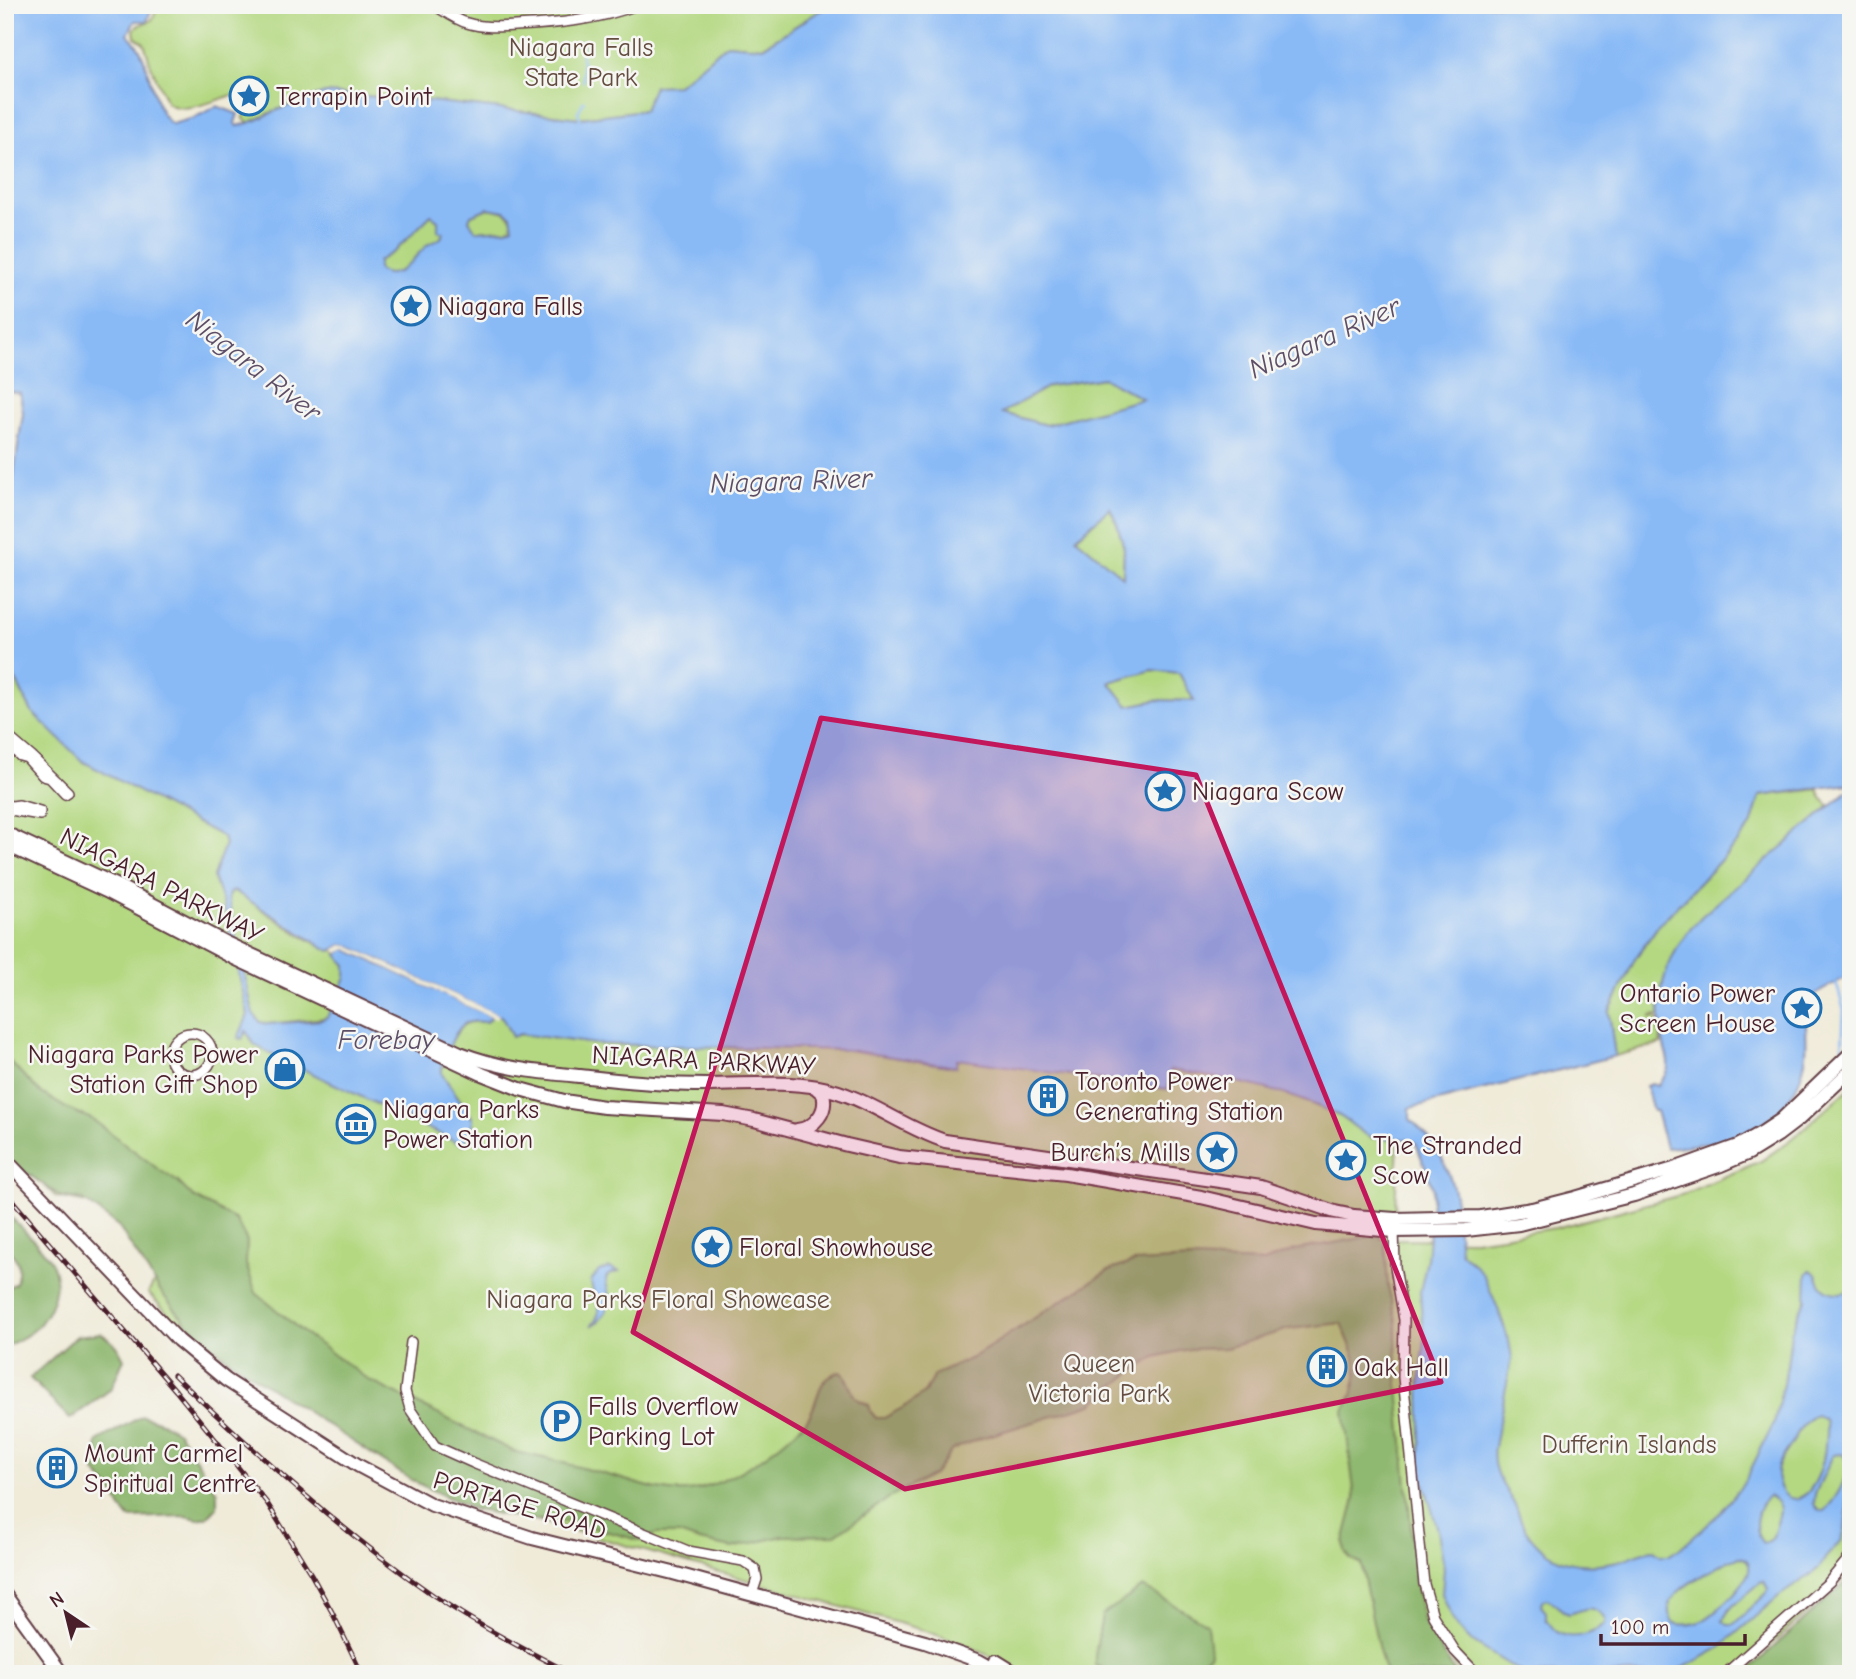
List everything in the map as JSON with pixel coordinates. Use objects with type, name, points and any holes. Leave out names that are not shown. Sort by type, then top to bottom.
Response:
[{"type":"main road","name":"NIAGARA PARKWAY","points":[[5,834],[120,887],[234,951],[246,964],[333,999]]},
{"type":"main road","name":"NIAGARA PARKWAY","points":[[5,844],[517,1087],[564,1101],[604,1107],[723,1114],[899,1157],[1066,1174],[1201,1197],[1316,1224],[1466,1224],[1637,1181],[1723,1153],[1747,1142],[1773,1126],[1843,1072],[1851,1053]]},
{"type":"main road","name":"NIAGARA PARKWAY","points":[[450,1053],[512,1069],[609,1080],[662,1084],[775,1084],[813,1087],[851,1096],[920,1132],[945,1141],[1261,1186],[1335,1212],[1394,1225]]},
{"type":"main road","points":[[793,1130],[808,1127],[818,1118],[824,1107],[825,1098],[822,1092],[813,1087]]},
{"type":"main road","name":"PORTAGE ROAD","points":[[5,1159],[178,1340],[226,1380],[359,1466],[432,1505],[532,1538],[904,1636],[979,1661],[1002,1674]]},
{"type":"main road","points":[[5,1595],[62,1674]]},
{"type":"main road","points":[[904,1636],[942,1641],[966,1648],[1017,1674]]},
{"type":"street","points":[[434,5],[466,23],[502,26],[551,25],[589,19],[637,5]]},
{"type":"street","points":[[5,734],[68,792],[65,794],[5,741]]},
{"type":"street","points":[[198,1034],[209,1043],[212,1056],[210,1063],[201,1073],[181,1073],[172,1063],[171,1049],[178,1038],[198,1034]]},
{"type":"street","points":[[1394,1225],[1395,1267],[1404,1320],[1403,1377],[1424,1584],[1433,1616],[1455,1651],[1477,1674]]},
{"type":"street","points":[[411,1342],[405,1391],[410,1409],[435,1446],[688,1551],[743,1561],[754,1569],[757,1579],[752,1594]]},
{"type":"street","points":[[1725,1674],[1829,1582],[1851,1556]]},
{"type":"highlighted area","points":[[821,718],[1196,775],[1441,1382],[905,1489],[633,1332]]},
{"type":"green space","name":"Niagara Falls State Park","points":[[159,5],[829,5],[762,47],[727,44],[644,110],[580,118],[430,101],[325,93],[249,123],[243,118],[248,109],[233,95],[182,108],[167,103],[144,43],[135,37],[134,30],[152,20]]},
{"type":"green space","points":[[488,208],[508,214],[513,226],[476,231],[468,221],[471,215]]},
{"type":"green space","points":[[431,215],[438,220],[443,233],[441,238],[427,247],[403,270],[391,274],[378,270],[378,261],[395,251]]},
{"type":"green space","points":[[1105,378],[1144,399],[1046,425],[1001,413],[1049,386]]},
{"type":"green space","points":[[1110,508],[1124,548],[1123,578],[1076,538]]},
{"type":"green space","name":"Queen Victoria Park","points":[[5,659],[32,712],[223,837],[225,844],[213,877],[221,897],[228,898],[231,892],[236,891],[300,935],[334,950],[344,961],[347,969],[346,980],[337,1002],[326,1018],[268,1024],[257,1021],[253,1025],[472,1117],[442,1074],[443,1063],[461,1027],[470,1022],[484,1022],[494,1013],[503,1017],[520,1034],[596,1044],[849,1050],[955,1067],[957,1058],[1167,1089],[1170,1070],[1274,1090],[1342,1117],[1371,1138],[1398,1137],[1394,1239],[1474,1240],[1555,1228],[1681,1195],[1761,1161],[1792,1139],[1851,1087],[1851,1570],[1737,1674],[1463,1674],[1435,1633],[1440,1674],[1022,1674],[984,1653],[919,1629],[456,1497],[348,1435],[191,1337],[148,1293],[157,1277],[121,1225],[92,1204],[56,1197],[5,1143]]},
{"type":"green space","points":[[1152,670],[1179,673],[1195,701],[1158,700],[1128,706],[1109,682]]},
{"type":"green space","points":[[1820,789],[1818,790],[1822,798],[1830,806],[1703,918],[1677,951],[1662,991],[1660,1015],[1651,1016],[1657,1017],[1661,1044],[1615,1056],[1609,1012],[1635,959],[1658,926],[1738,842],[1760,796]]},
{"type":"green space","points":[[5,1057],[40,1092],[68,1109],[92,1119],[178,1182],[193,1197],[236,1220],[247,1241],[246,1264],[256,1293],[304,1333],[370,1381],[515,1452],[669,1491],[702,1488],[735,1475],[767,1455],[805,1422],[810,1416],[821,1386],[826,1379],[840,1372],[845,1376],[855,1398],[869,1405],[876,1418],[884,1418],[925,1392],[934,1375],[972,1358],[1108,1271],[1134,1262],[1193,1259],[1264,1262],[1295,1250],[1372,1236],[1385,1239],[1388,1286],[1396,1320],[1397,1376],[1416,1584],[1423,1621],[1456,1674],[1387,1674],[1378,1646],[1361,1564],[1345,1552],[1344,1542],[1355,1499],[1344,1411],[1352,1395],[1357,1374],[1355,1356],[1341,1323],[1289,1329],[1226,1348],[1189,1349],[1155,1357],[1092,1404],[975,1440],[952,1450],[934,1475],[895,1494],[835,1535],[783,1536],[732,1548],[679,1534],[656,1534],[642,1541],[572,1522],[535,1520],[475,1510],[413,1481],[244,1370],[195,1333],[163,1295],[118,1226],[83,1200],[60,1196],[5,1158]]},
{"type":"green space","points":[[5,1211],[50,1260],[56,1288],[46,1315],[34,1330],[5,1347],[5,1289],[16,1283],[18,1267],[16,1259],[5,1247]]},
{"type":"green space","points":[[101,1333],[117,1346],[124,1359],[111,1389],[70,1419],[30,1378],[77,1336]]},
{"type":"green space","points":[[142,1416],[161,1422],[178,1432],[217,1492],[217,1507],[207,1517],[129,1518],[95,1471],[97,1441]]},
{"type":"green space","points":[[1851,1577],[1851,1658],[1839,1674],[1744,1674]]},
{"type":"green space","points":[[1143,1587],[1207,1624],[1210,1654],[1187,1674],[1115,1674],[1095,1665],[1102,1615]]},
{"type":"water","points":[[5,5],[153,5],[147,21],[135,21],[128,34],[141,52],[157,101],[166,118],[172,124],[194,118],[217,106],[238,114],[235,123],[238,126],[325,93],[430,101],[580,118],[644,110],[654,86],[678,85],[727,44],[763,47],[829,5],[1851,5],[1851,974],[1797,1005],[1801,1020],[1806,1021],[1806,1054],[1797,1084],[1780,1110],[1756,1129],[1741,1135],[1666,1148],[1646,1086],[1657,1086],[1667,1070],[1668,1059],[1660,1024],[1660,1003],[1664,979],[1673,956],[1702,916],[1850,789],[1849,784],[1760,796],[1751,826],[1658,926],[1635,959],[1609,1012],[1615,1056],[1410,1108],[1410,1119],[1436,1147],[1450,1177],[1456,1201],[1461,1253],[1484,1276],[1509,1341],[1512,1358],[1494,1447],[1494,1464],[1523,1524],[1542,1549],[1564,1561],[1590,1565],[1618,1561],[1654,1550],[1661,1555],[1669,1555],[1720,1513],[1749,1473],[1774,1423],[1787,1366],[1791,1333],[1806,1300],[1807,1274],[1810,1270],[1816,1274],[1822,1287],[1830,1291],[1839,1293],[1851,1290],[1851,1475],[1842,1540],[1820,1567],[1779,1596],[1718,1649],[1672,1674],[1524,1674],[1471,1641],[1453,1620],[1442,1594],[1444,1568],[1438,1530],[1419,1467],[1420,1385],[1425,1337],[1420,1292],[1427,1259],[1433,1189],[1416,1143],[1404,1139],[1374,1138],[1338,1115],[1296,1098],[1235,1082],[1170,1070],[1168,1089],[957,1059],[956,1067],[849,1050],[596,1044],[520,1034],[512,1037],[502,1017],[349,946],[342,945],[331,951],[326,949],[234,891],[229,893],[228,898],[253,1013],[260,1022],[268,1024],[321,1020],[327,1017],[346,978],[346,965],[337,955],[346,949],[492,1017],[486,1022],[472,1022],[460,1027],[443,1063],[442,1074],[473,1119],[473,1125],[463,1145],[271,1054],[254,1044],[246,1031],[242,1039],[238,1038],[248,1015],[223,903],[213,877],[225,844],[223,837],[82,761],[32,712],[5,659],[5,533],[23,413],[20,393],[8,391],[5,387]],"holes":[[[488,208],[505,211],[511,216],[513,227],[476,231],[469,220],[471,215]],[[431,215],[438,220],[438,231],[443,233],[441,238],[426,246],[405,268],[392,274],[385,273],[378,270],[378,261],[395,251]],[[1104,378],[1143,399],[1046,425],[1002,413],[1049,386]],[[1110,508],[1124,548],[1123,577],[1076,538]],[[1152,670],[1179,673],[1194,701],[1158,700],[1128,706],[1109,682]],[[1816,1415],[1825,1420],[1824,1453],[1818,1476],[1810,1490],[1793,1499],[1781,1489],[1778,1467],[1803,1424]],[[1842,1454],[1847,1466],[1840,1490],[1824,1511],[1819,1511],[1814,1504],[1815,1494],[1833,1455]],[[1769,1496],[1780,1510],[1772,1538],[1763,1543],[1756,1525],[1761,1505]],[[1739,1557],[1748,1562],[1749,1569],[1741,1586],[1702,1621],[1688,1625],[1674,1623],[1669,1614],[1673,1598],[1680,1590],[1729,1560]],[[1764,1582],[1768,1589],[1766,1594],[1735,1623],[1728,1625],[1723,1621],[1734,1605],[1760,1583]],[[1546,1599],[1569,1614],[1584,1609],[1596,1610],[1605,1618],[1605,1623],[1595,1631],[1582,1635],[1563,1635],[1546,1619],[1546,1612],[1541,1606]]]},
{"type":"water","points":[[610,1268],[620,1272],[606,1277],[608,1306],[602,1318],[591,1326],[599,1309],[591,1281],[599,1271]]},
{"type":"pier","points":[[342,945],[499,1015],[495,1019],[347,949],[338,953],[334,950]]},
{"type":"waterway","points":[[581,41],[583,81]]},
{"type":"waterway","points":[[580,118],[578,112],[584,101]]},
{"type":"waterway","points":[[1836,982],[1844,1010],[1842,1053]]},
{"type":"railway","points":[[5,1192],[176,1391],[267,1503],[311,1574],[362,1674]]},
{"type":"railway","points":[[174,1375],[299,1490],[398,1570],[467,1617],[572,1674]]},
{"type":"place","name":"Terrapin Point","points":[[249,96]]},
{"type":"place","name":"Niagara Falls","points":[[411,306]]},
{"type":"place","name":"Niagara Scow","points":[[1165,791]]},
{"type":"place","name":"Ontario Power Screen House","points":[[1802,1008]]},
{"type":"place","name":"Niagara Parks Power Station Gift Shop","points":[[285,1069]]},
{"type":"place","name":"Toronto Power Generating Station","points":[[1048,1096]]},
{"type":"place","name":"Niagara Parks Power Station","points":[[356,1124]]},
{"type":"place","name":"Burch’s Mills","points":[[1217,1152]]},
{"type":"place","name":"The Stranded Scow","points":[[1346,1160]]},
{"type":"place","name":"Floral Showhouse","points":[[712,1247]]},
{"type":"place","name":"Oak Hall","points":[[1327,1367]]},
{"type":"place","name":"Falls Overflow Parking Lot","points":[[561,1421]]},
{"type":"place","name":"Mount Carmel Spiritual Centre","points":[[57,1468]]},
{"type":"water label","name":"Niagara River","points":[[1324,337]]},
{"type":"water label","name":"Niagara River","points":[[254,365]]},
{"type":"water label","name":"Niagara River","points":[[791,480]]},
{"type":"water label","name":"Forebay","points":[[386,1039]]},
{"type":"park label","name":"Niagara Parks Floral Showcase","points":[[658,1299]]},
{"type":"park label","name":"Dufferin Islands","points":[[1629,1444]]}]
